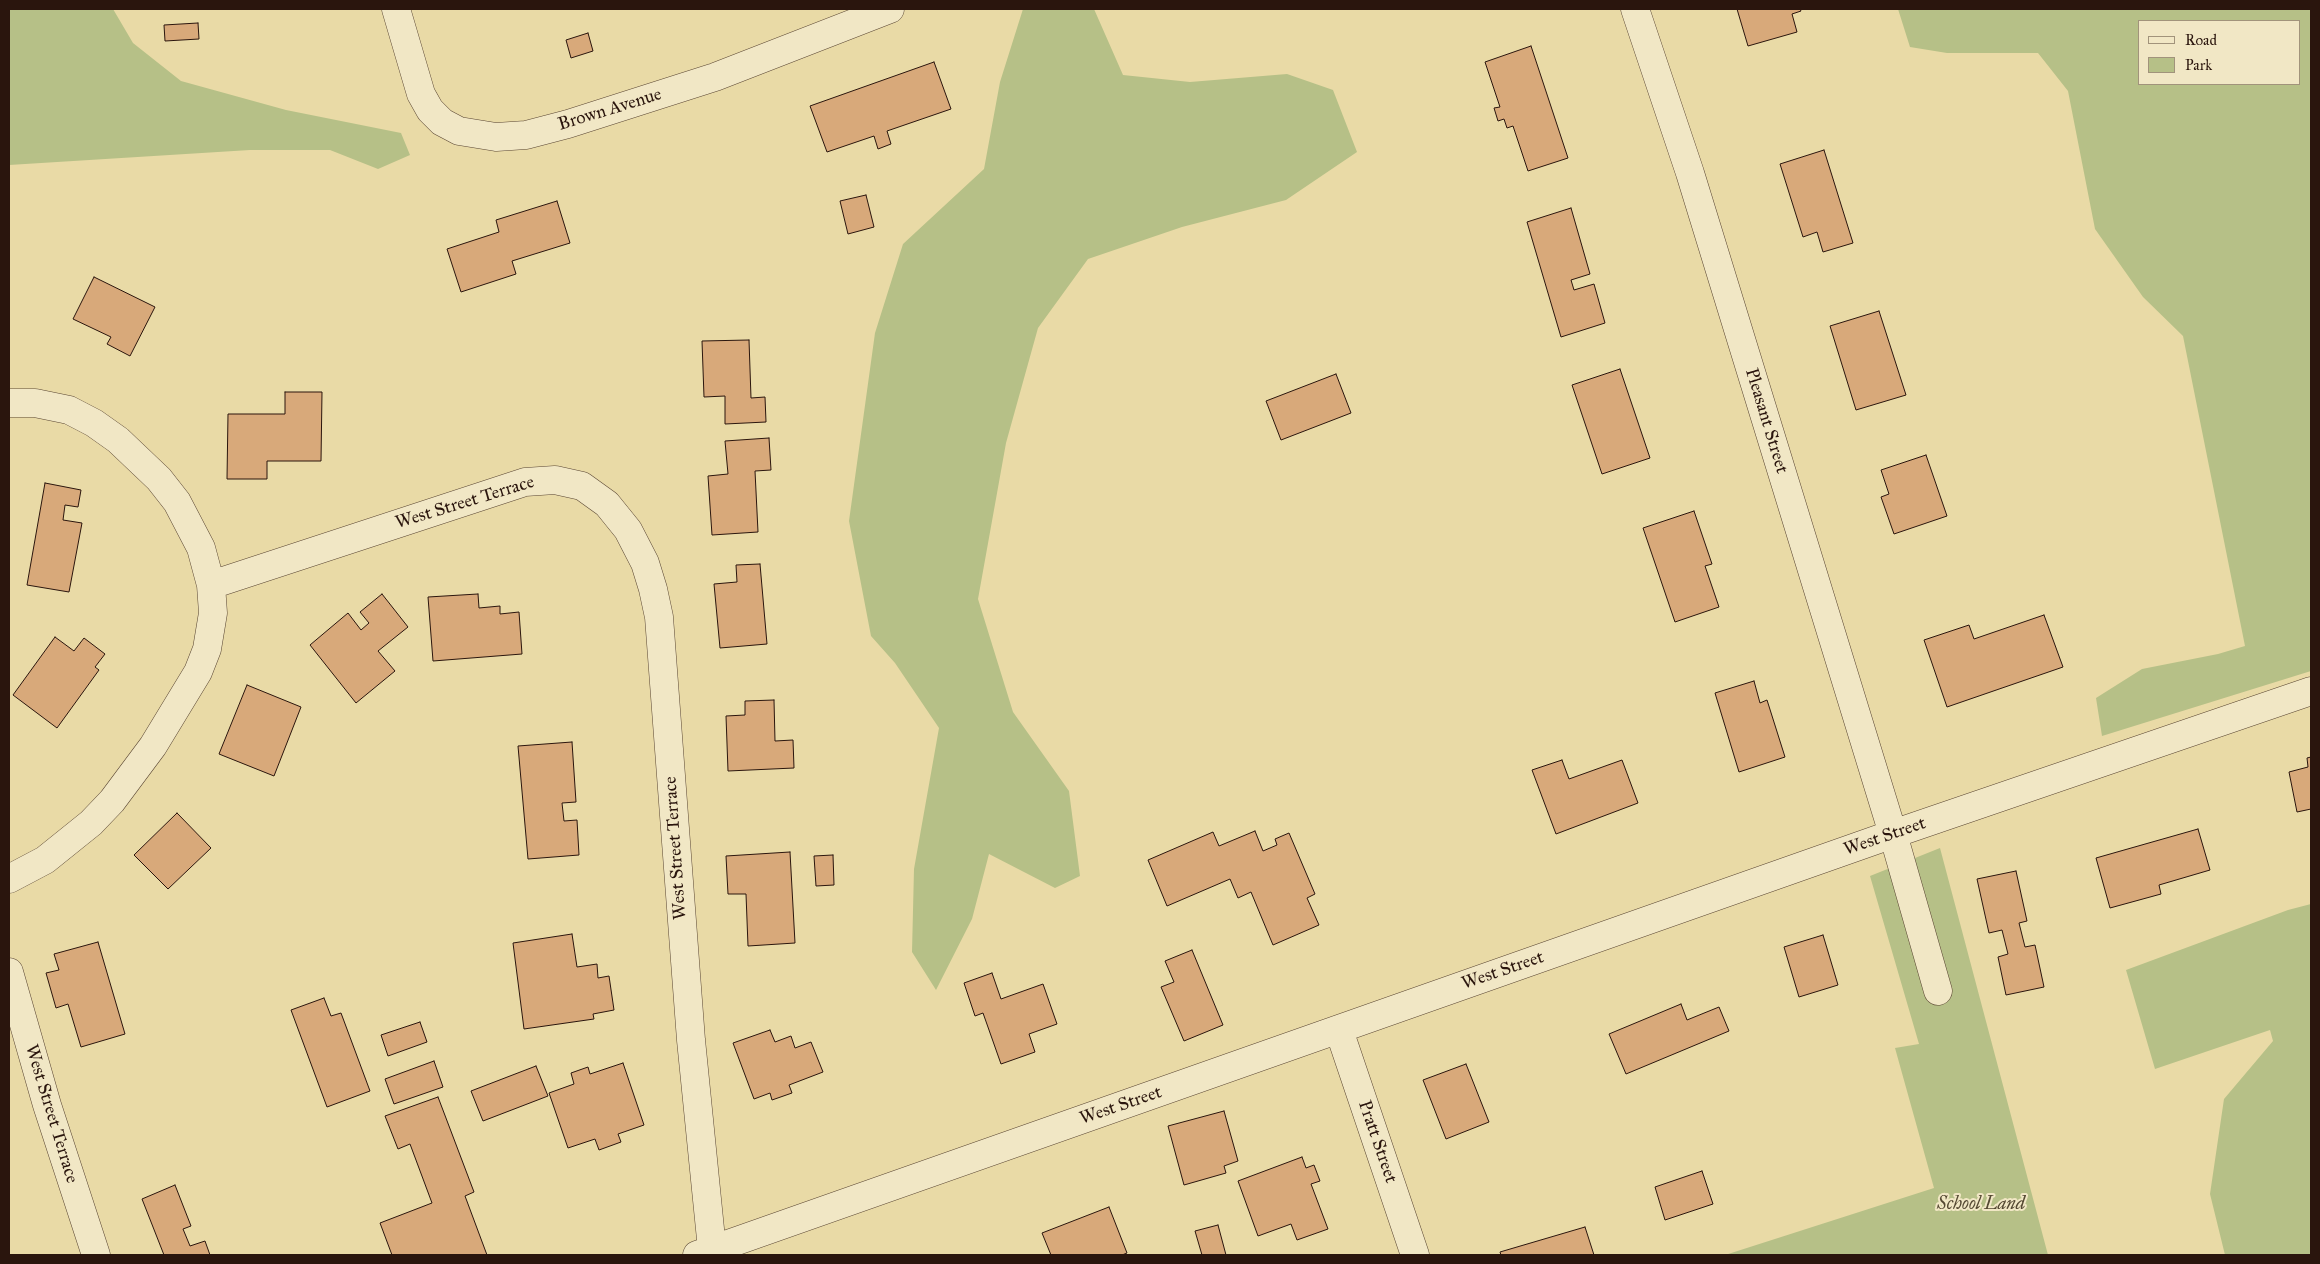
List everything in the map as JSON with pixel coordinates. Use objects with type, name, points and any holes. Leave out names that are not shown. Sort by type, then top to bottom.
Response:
[{"type":"street","name":"Brown Avenue","points":[[396,9],[421,94],[430,110],[442,122],[459,131],[496,137],[526,135],[568,124],[715,77],[890,9]]},
{"type":"street","name":"Pleasant Street","points":[[1635,9],[1693,182],[1893,834],[1938,991]]},
{"type":"street","points":[[9,403],[35,403],[69,410],[94,423],[118,440],[159,479],[176,502],[201,548],[211,585],[213,613],[207,649],[198,672],[154,746],[112,802],[91,823],[45,860],[9,879]]},
{"type":"street","name":"West Street Terrace","points":[[211,585],[525,482],[555,480],[582,486],[607,504],[618,515],[645,563],[653,589],[660,626],[691,1040],[704,1252]]},
{"type":"street","name":"West Street","points":[[704,1252],[1893,834],[2311,691]]},
{"type":"street","name":"West Street Terrace","points":[[9,972],[47,1104],[96,1255]]},
{"type":"street","name":"Pratt Street","points":[[1339,1030],[1415,1255]]},
{"type":"green space","points":[[9,9],[113,9],[133,43],[181,81],[286,110],[401,133],[410,155],[378,169],[330,150],[250,150],[9,165]]},
{"type":"green space","points":[[1023,9],[1094,9],[1123,75],[1190,82],[1287,74],[1333,90],[1357,152],[1286,200],[1182,227],[1088,259],[1038,328],[1006,443],[978,599],[1013,712],[1069,791],[1080,876],[1055,888],[989,854],[972,919],[936,990],[912,952],[914,869],[939,728],[895,663],[871,636],[849,521],[875,333],[903,244],[984,169],[1000,82]]},
{"type":"green space","points":[[1898,9],[2311,9],[2311,671],[2102,736],[2096,698],[2142,669],[2218,654],[2245,646],[2183,336],[2143,297],[2095,229],[2068,91],[2038,53],[1947,53],[1910,47]]},
{"type":"green space","name":"School Land","points":[[1940,848],[2048,1255],[1725,1255],[1934,1188],[1895,1048],[1919,1044],[1870,876]]},
{"type":"green space","points":[[2311,904],[2311,1255],[2225,1255],[2210,1194],[2224,1099],[2273,1041],[2270,1030],[2155,1069],[2126,970],[2288,910]]},
{"type":"building","points":[[1737,9],[1800,9],[1801,11],[1792,14],[1797,32],[1748,46]]},
{"type":"building","points":[[198,23],[199,39],[165,41],[164,25]]},
{"type":"building","points":[[588,33],[593,51],[571,58],[566,40]]},
{"type":"building","points":[[1531,46],[1568,158],[1528,171],[1513,126],[1507,128],[1504,119],[1498,121],[1494,108],[1500,107],[1485,62]]},
{"type":"building","points":[[934,62],[951,109],[887,131],[891,144],[878,149],[874,136],[827,152],[810,106]]},
{"type":"building","points":[[1824,150],[1853,243],[1823,252],[1817,232],[1803,237],[1780,164]]},
{"type":"building","points":[[866,195],[874,227],[848,234],[840,201]]},
{"type":"building","points":[[557,201],[570,243],[512,261],[516,274],[461,292],[447,249],[499,232],[496,220]]},
{"type":"building","points":[[1571,208],[1590,274],[1571,280],[1574,290],[1594,284],[1605,323],[1561,337],[1527,222]]},
{"type":"building","points":[[94,277],[155,307],[130,356],[107,344],[111,337],[73,319]]},
{"type":"building","points":[[1879,311],[1906,395],[1856,410],[1830,326]]},
{"type":"building","points":[[749,340],[751,398],[765,397],[766,422],[725,424],[725,396],[704,397],[702,341]]},
{"type":"building","points":[[1620,369],[1650,458],[1602,474],[1572,385]]},
{"type":"building","points":[[1336,374],[1351,413],[1281,440],[1266,401]]},
{"type":"building","points":[[285,392],[322,392],[321,461],[267,461],[267,479],[227,479],[228,414],[285,414]]},
{"type":"building","points":[[769,438],[771,470],[755,471],[758,532],[712,535],[708,476],[728,474],[725,441]]},
{"type":"building","points":[[1926,455],[1947,516],[1894,534],[1881,497],[1889,494],[1881,470]]},
{"type":"building","points":[[45,483],[81,490],[78,507],[65,505],[63,520],[82,523],[69,592],[27,585]]},
{"type":"building","points":[[1694,511],[1712,564],[1705,566],[1719,607],[1675,622],[1643,528]]},
{"type":"building","points":[[760,564],[767,644],[720,648],[714,584],[737,582],[736,565]]},
{"type":"building","points":[[382,594],[408,627],[378,651],[395,671],[356,703],[310,645],[348,613],[361,630],[369,623],[360,612]]},
{"type":"building","points":[[478,594],[479,608],[500,606],[500,614],[519,612],[522,654],[433,661],[428,597]]},
{"type":"building","points":[[2044,615],[2063,667],[1947,707],[1924,640],[1969,625],[1974,639]]},
{"type":"building","points":[[55,637],[74,651],[84,638],[105,654],[95,667],[99,670],[57,728],[13,695]]},
{"type":"building","points":[[1754,681],[1760,703],[1767,700],[1785,757],[1739,772],[1715,693]]},
{"type":"building","points":[[247,685],[301,707],[274,776],[219,754]]},
{"type":"building","points":[[774,700],[775,741],[793,740],[794,768],[728,771],[726,716],[745,715],[745,701]]},
{"type":"building","points":[[572,742],[576,802],[562,803],[564,821],[577,820],[579,855],[528,859],[518,746]]},
{"type":"building","points":[[2311,757],[2311,809],[2297,812],[2289,772],[2308,767],[2307,758]]},
{"type":"building","points":[[1562,760],[1569,779],[1622,760],[1638,803],[1556,834],[1532,770]]},
{"type":"building","points":[[177,813],[211,848],[168,889],[134,855]]},
{"type":"building","points":[[2198,829],[2210,870],[2159,885],[2161,894],[2110,908],[2096,858]]},
{"type":"building","points":[[1255,831],[1263,851],[1277,845],[1275,839],[1289,833],[1315,894],[1307,898],[1319,925],[1273,945],[1251,892],[1238,898],[1230,879],[1167,906],[1148,860],[1213,832],[1219,846]]},
{"type":"building","points":[[790,852],[795,943],[748,946],[746,894],[728,894],[726,856]]},
{"type":"building","points":[[833,855],[834,885],[816,886],[814,856]]},
{"type":"building","points":[[2016,871],[2027,921],[2019,923],[2025,947],[2035,945],[2044,987],[2006,995],[1998,957],[2008,954],[2002,930],[1989,933],[1977,879]]},
{"type":"building","points":[[572,934],[577,967],[597,964],[598,978],[609,976],[614,1010],[593,1014],[594,1019],[524,1029],[513,943]]},
{"type":"building","points":[[1823,935],[1838,985],[1799,997],[1784,947]]},
{"type":"building","points":[[98,942],[125,1034],[81,1047],[68,1004],[56,1008],[46,973],[59,970],[54,954]]},
{"type":"building","points":[[1192,950],[1223,1025],[1184,1041],[1161,987],[1174,982],[1165,961]]},
{"type":"building","points":[[992,973],[1001,999],[1043,984],[1057,1024],[1029,1034],[1035,1052],[1001,1064],[983,1013],[975,1016],[964,983]]},
{"type":"building","points":[[324,998],[331,1016],[341,1013],[370,1091],[327,1107],[291,1010]]},
{"type":"building","points":[[1681,1004],[1687,1020],[1719,1007],[1729,1031],[1626,1074],[1609,1034]]},
{"type":"building","points":[[420,1022],[427,1042],[388,1056],[381,1035]]},
{"type":"building","points":[[770,1030],[775,1042],[791,1036],[795,1048],[811,1042],[823,1072],[789,1085],[792,1093],[772,1100],[770,1093],[754,1099],[733,1043]]},
{"type":"building","points":[[434,1061],[443,1087],[394,1104],[385,1079]]},
{"type":"building","points":[[623,1063],[644,1125],[618,1134],[621,1142],[599,1150],[595,1139],[568,1148],[549,1093],[574,1084],[571,1073],[588,1067],[590,1074]]},
{"type":"building","points":[[1466,1064],[1489,1122],[1446,1139],[1423,1080]]},
{"type":"building","points":[[536,1066],[548,1096],[483,1121],[471,1091]]},
{"type":"building","points":[[438,1097],[474,1192],[465,1196],[487,1255],[392,1255],[380,1223],[432,1203],[410,1144],[398,1149],[385,1116]]},
{"type":"building","points":[[1224,1111],[1238,1161],[1224,1166],[1226,1173],[1184,1185],[1168,1126]]},
{"type":"building","points":[[1302,1157],[1306,1168],[1314,1165],[1320,1181],[1311,1184],[1328,1229],[1297,1240],[1291,1224],[1258,1236],[1238,1181]]},
{"type":"building","points":[[1702,1171],[1713,1204],[1665,1220],[1655,1187]]},
{"type":"building","points":[[175,1185],[191,1226],[183,1229],[190,1246],[205,1241],[210,1255],[164,1255],[142,1199]]},
{"type":"building","points":[[1109,1207],[1127,1253],[1122,1255],[1051,1255],[1042,1233]]},
{"type":"building","points":[[1218,1225],[1226,1255],[1202,1255],[1195,1231]]},
{"type":"building","points":[[1585,1227],[1594,1255],[1501,1255],[1500,1252]]}]
